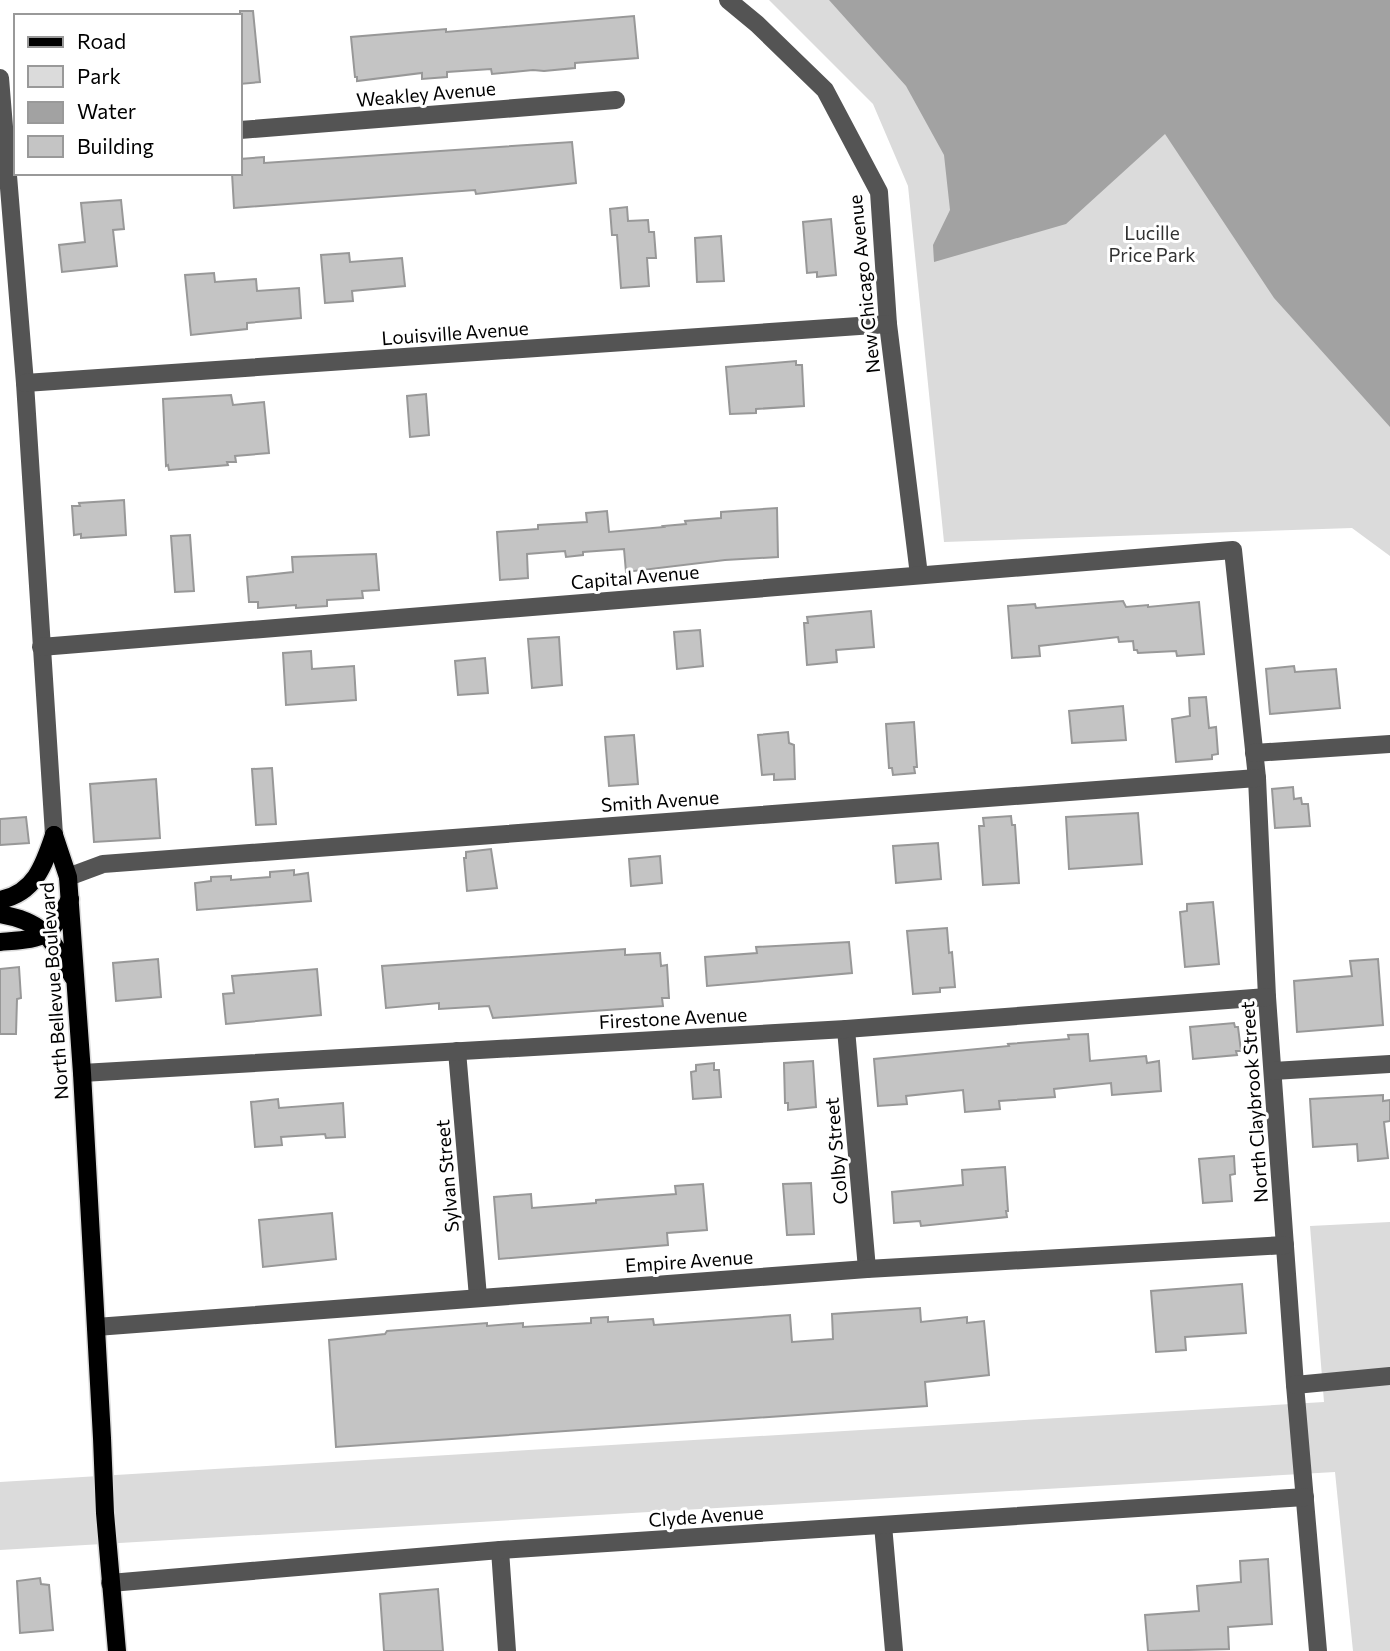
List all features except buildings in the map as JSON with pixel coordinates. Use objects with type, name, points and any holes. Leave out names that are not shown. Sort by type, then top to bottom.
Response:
[{"type":"main road","name":"North Bellevue Boulevard","points":[[54,835],[68,877],[82,1073],[110,1584],[117,1651]]},
{"type":"main road","points":[[0,900],[23,891],[34,880],[43,868],[54,835]]},
{"type":"main road","points":[[0,942],[35,939],[47,934],[58,921],[69,898]]},
{"type":"main road","points":[[0,914],[23,918],[38,926],[47,934],[75,980]]},
{"type":"street","name":"New Chicago Avenue","points":[[728,0],[757,24],[825,90],[879,192],[888,324],[919,575]]},
{"type":"street","name":"North Bellevue Boulevard","points":[[0,78],[10,148],[54,835]]},
{"type":"street","name":"Weakley Avenue","points":[[242,130],[616,100]]},
{"type":"street","name":"Louisville Avenue","points":[[25,383],[888,324]]},
{"type":"street","name":"Capital Avenue","points":[[41,647],[1233,550]]},
{"type":"street","name":"North Claybrook Street","points":[[1233,550],[1256,778],[1267,997],[1295,1385],[1318,1651]]},
{"type":"street","points":[[1254,753],[1390,744]]},
{"type":"street","name":"Smith Avenue","points":[[68,877],[103,864],[1256,778]]},
{"type":"street","name":"Firestone Avenue","points":[[82,1073],[846,1029],[1267,997]]},
{"type":"street","name":"Colby Street","points":[[846,1029],[867,1269]]},
{"type":"street","name":"Sylvan Street","points":[[457,1051],[478,1297]]},
{"type":"street","points":[[1273,1071],[1390,1063]]},
{"type":"street","name":"Empire Avenue","points":[[96,1327],[867,1269],[1285,1245]]},
{"type":"street","points":[[1295,1385],[1390,1376]]},
{"type":"street","name":"Clyde Avenue","points":[[110,1584],[500,1550],[1305,1497]]},
{"type":"street","points":[[883,1525],[894,1651]]},
{"type":"street","points":[[500,1550],[507,1651]]},
{"type":"green space","name":"Lucille Price Park","points":[[769,0],[1390,0],[1390,556],[1352,528],[944,542],[908,186],[873,104]]},
{"type":"green space","points":[[1390,1222],[1390,1651],[1353,1651],[1335,1472],[0,1550],[0,1482],[1324,1402],[1310,1226]]},
{"type":"water","points":[[829,0],[1390,0],[1390,427],[1274,298],[1165,134],[1066,224],[934,262],[933,245],[950,210],[944,155],[906,86]]}]
